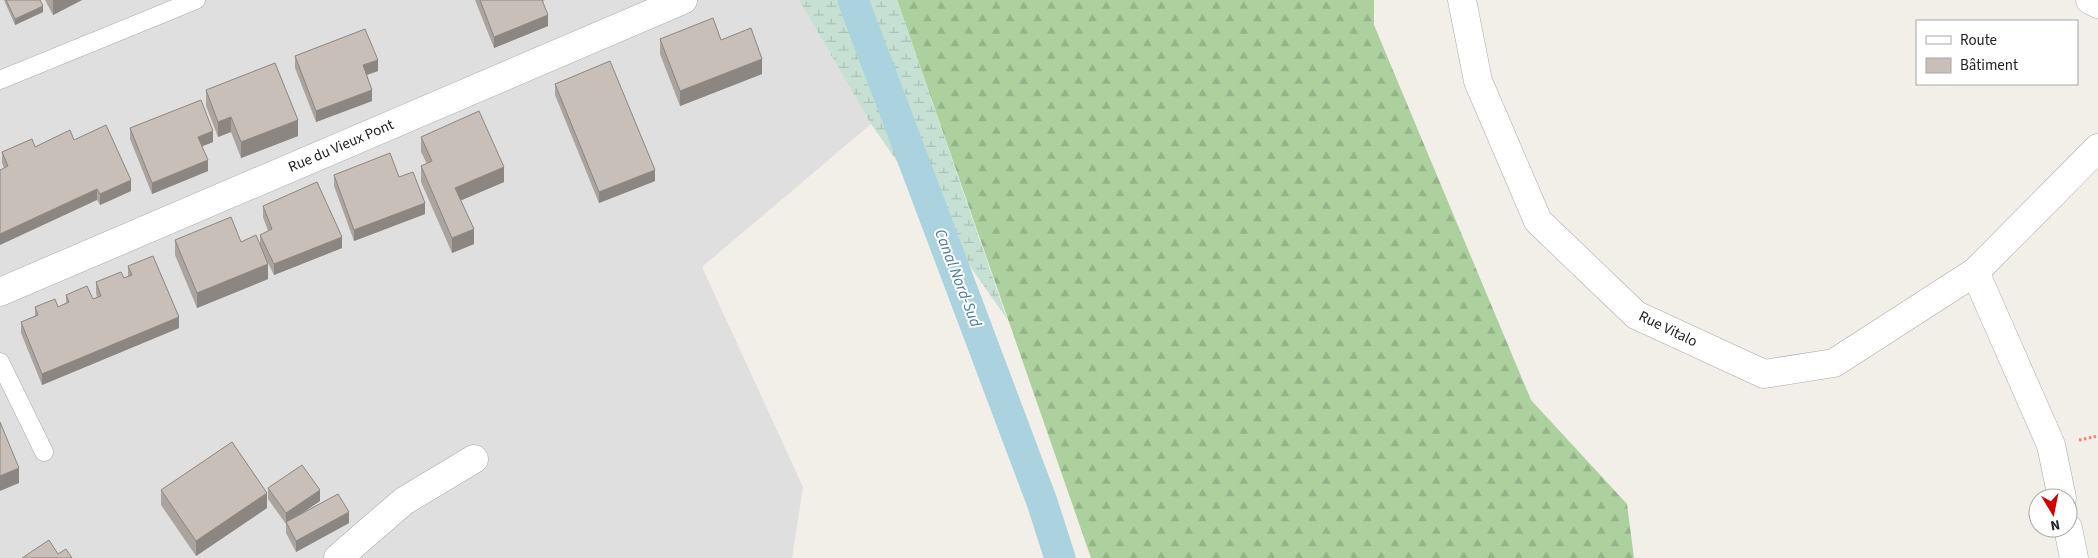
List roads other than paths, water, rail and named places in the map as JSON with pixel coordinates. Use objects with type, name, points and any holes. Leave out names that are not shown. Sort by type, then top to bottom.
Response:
[{"type":"street","name":"Rue du Vieux Pont","points":[[0,292],[683,0]]},
{"type":"street","name":"Rue Vitalo","points":[[1462,0],[1478,81],[1538,221],[1636,315],[1764,374],[1834,363],[1975,272],[2098,148]]},
{"type":"street","points":[[2090,0],[2098,4]]},
{"type":"street","points":[[1975,272],[2051,445],[2060,488]]},
{"type":"street","points":[[338,558],[404,501],[474,459]]},
{"type":"street","points":[[2070,538],[2074,558]]},
{"type":"lane","points":[[0,80],[196,0]]},
{"type":"lane","points":[[0,362],[44,452]]},
{"type":"waterway","name":"Canal Nord-Sud","points":[[853,0],[1042,502],[1060,558]]}]
